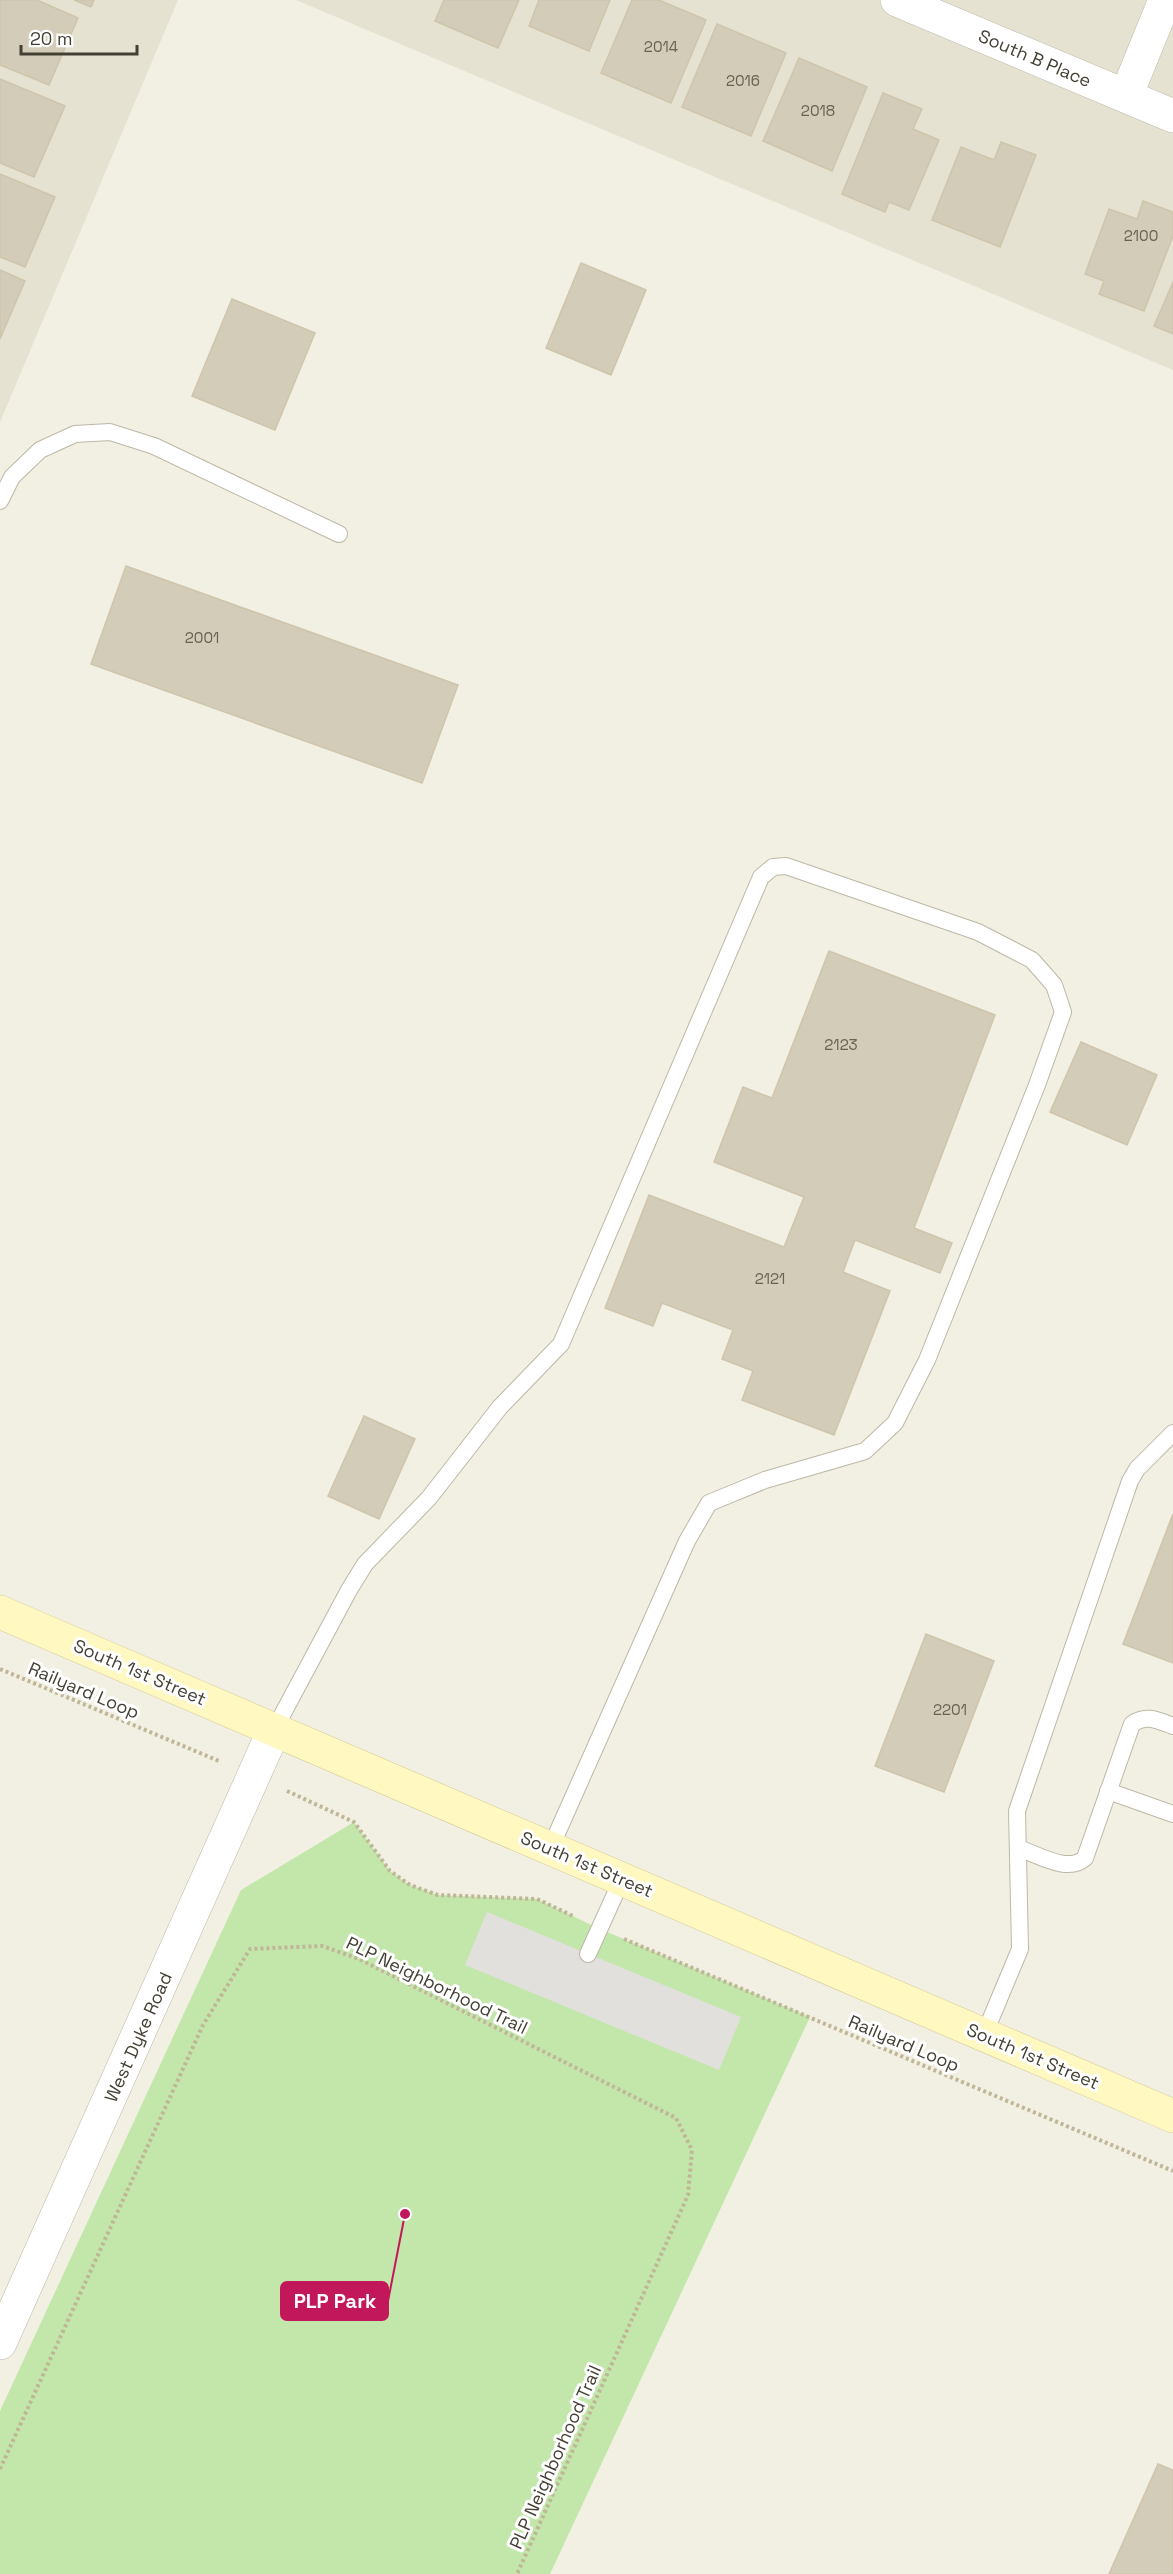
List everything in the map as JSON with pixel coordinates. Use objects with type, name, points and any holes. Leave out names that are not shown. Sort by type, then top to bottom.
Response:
[{"type":"main road","name":"South 1st Street","points":[[0,1612],[1173,2116]]},
{"type":"street","name":"South B Place","points":[[897,0],[1173,116]]},
{"type":"street","points":[[1126,96],[1165,0]]},
{"type":"street","name":"West Dyke Road","points":[[0,2343],[274,1730]]},
{"type":"lane","points":[[0,501],[12,477],[40,450],[75,434],[110,432],[154,446],[339,534]]},
{"type":"lane","points":[[274,1730],[365,1564],[429,1498],[500,1407],[561,1344],[760,877],[772,867],[786,866],[978,932],[1032,960],[1054,985],[1063,1012],[1037,1085],[927,1360],[895,1422],[865,1451],[765,1480],[709,1503],[687,1541],[550,1848]]},
{"type":"lane","points":[[984,2035],[1020,1949],[1017,1811],[1130,1481],[1137,1469],[1173,1433]]},
{"type":"lane","points":[[1018,1848],[1070,1866],[1079,1864],[1085,1858],[1132,1724],[1140,1718],[1151,1718],[1173,1726]]},
{"type":"lane","points":[[1108,1791],[1173,1814]]},
{"type":"lane","points":[[588,1954],[622,1879]]},
{"type":"path","name":"Railyard Loop","points":[[0,1669],[158,1736]]},
{"type":"path","points":[[354,1822],[390,1871],[410,1885],[438,1895],[537,1899],[576,1917]]},
{"type":"path","name":"Railyard Loop","points":[[625,1939],[1173,2171]]},
{"type":"path","name":"PLP Neighborhood Trail","points":[[0,2469],[202,2025],[250,1949],[322,1946],[359,1959],[676,2118],[692,2150],[688,2195],[518,2574]]},
{"type":"shaded area","points":[[0,0],[178,0],[0,422]]},
{"type":"shaded area","points":[[296,0],[1173,0],[1173,370]]},
{"type":"shaded area","points":[[487,1912],[741,2017],[719,2070],[465,1965]]},
{"type":"green space","points":[[354,1822],[390,1871],[410,1885],[438,1895],[537,1899],[600,1929],[810,2017],[550,2574],[0,2574],[0,2411],[241,1890]]},
{"type":"building","points":[[0,0],[37,0],[78,18],[49,85],[0,65]]},
{"type":"building","points":[[74,0],[94,0],[91,7]]},
{"type":"building","points":[[444,0],[519,0],[498,48],[435,21]]},
{"type":"building","points":[[539,0],[610,0],[589,51],[529,26]]},
{"type":"building","points":[[632,0],[659,0],[706,20],[671,103],[601,73]]},
{"type":"building","points":[[717,24],[786,53],[751,136],[682,107]]},
{"type":"building","points":[[799,58],[867,87],[832,171],[763,141]]},
{"type":"building","points":[[0,79],[65,106],[34,177],[0,163]]},
{"type":"building","points":[[883,93],[922,109],[913,129],[939,140],[909,210],[889,202],[885,212],[842,194]]},
{"type":"building","points":[[1001,142],[1036,155],[1000,247],[932,220],[961,147],[994,160]]},
{"type":"building","points":[[0,174],[55,197],[25,267],[0,257]]},
{"type":"building","points":[[1143,201],[1173,212],[1173,236],[1144,311],[1099,294],[1104,281],[1085,274],[1109,209],[1137,219]]},
{"type":"building","points":[[581,263],[646,290],[611,375],[546,348]]},
{"type":"building","points":[[0,270],[25,281],[0,339]]},
{"type":"building","points":[[1173,282],[1173,334],[1154,326]]},
{"type":"building","points":[[232,299],[315,333],[275,430],[192,396]]},
{"type":"building","points":[[126,566],[458,685],[422,783],[91,664]]},
{"type":"building","points":[[829,951],[995,1015],[914,1228],[952,1243],[940,1273],[855,1240],[843,1272],[890,1291],[834,1435],[742,1400],[753,1371],[722,1359],[733,1330],[662,1303],[653,1326],[605,1308],[649,1195],[784,1247],[804,1197],[714,1162],[743,1087],[772,1098]]},
{"type":"building","points":[[1081,1042],[1157,1075],[1127,1145],[1050,1112]]},
{"type":"building","points":[[364,1416],[415,1439],[379,1519],[328,1496]]},
{"type":"building","points":[[1173,1514],[1173,1663],[1123,1644]]},
{"type":"building","points":[[926,1634],[994,1661],[944,1792],[875,1766]]},
{"type":"building","points":[[1158,2464],[1173,2470],[1173,2574],[1109,2574]]},
{"type":"place","name":"PLP Park","points":[[405,2214]]}]
